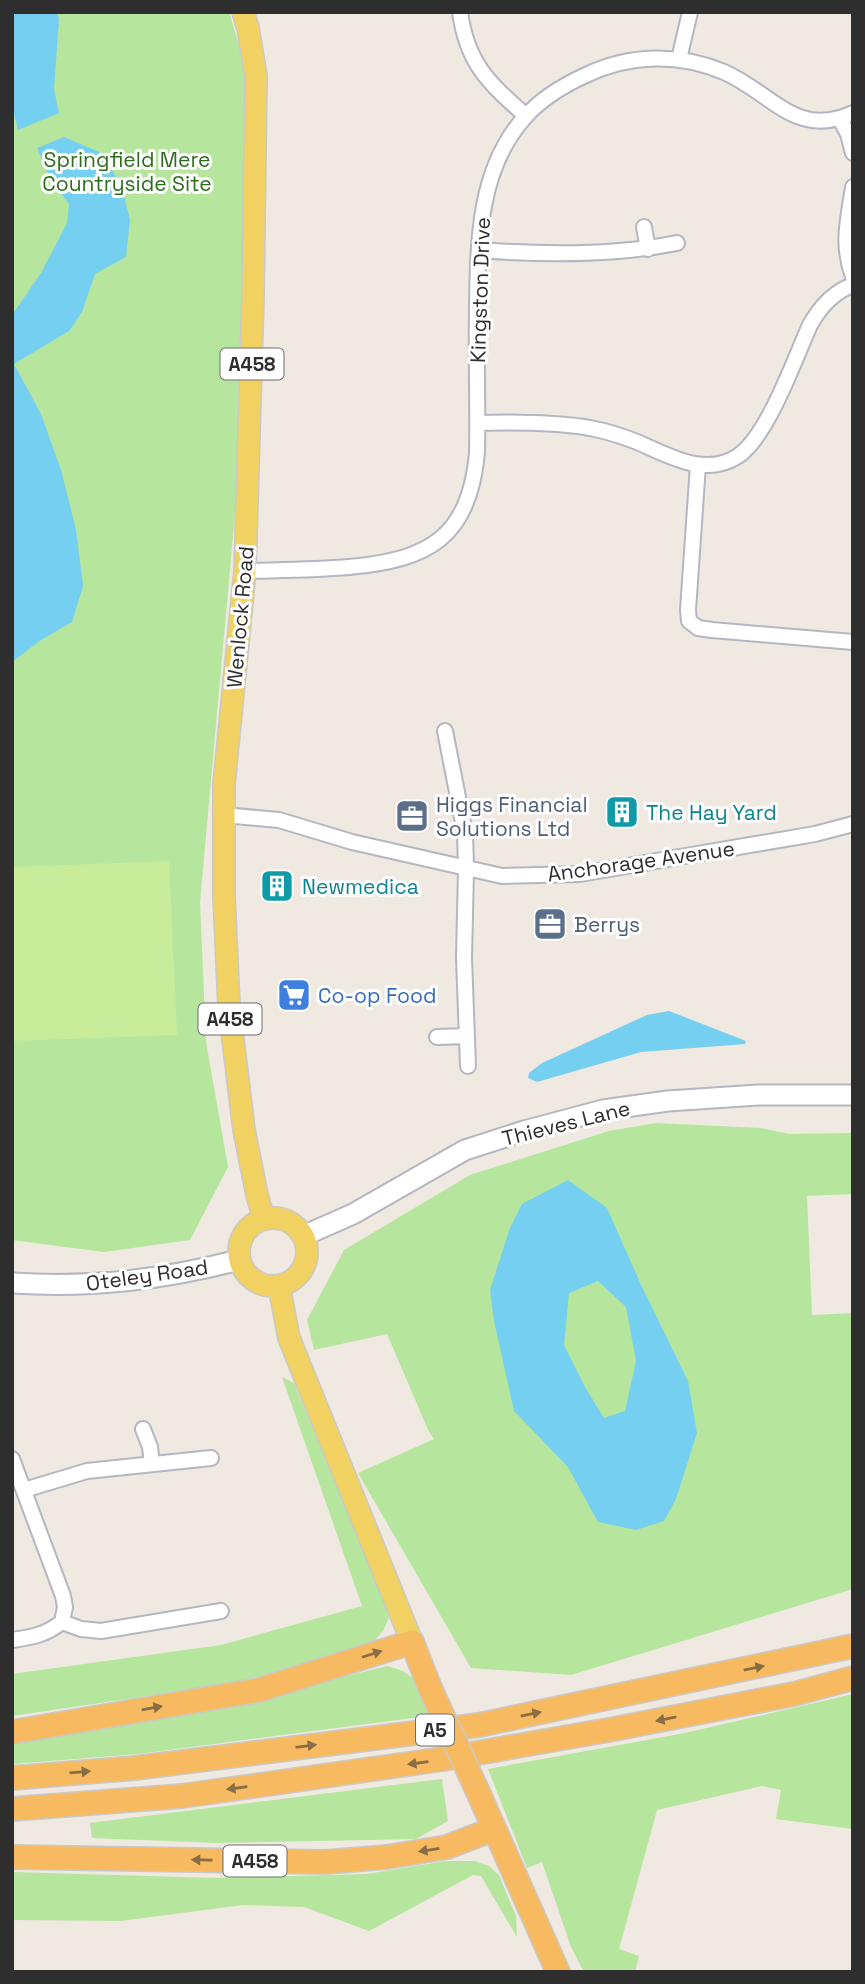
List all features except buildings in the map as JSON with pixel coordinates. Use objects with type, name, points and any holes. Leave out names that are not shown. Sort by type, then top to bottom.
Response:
[{"type":"highway","points":[[12,1732],[259,1690],[412,1642],[430,1688],[558,1972]]},
{"type":"highway","name":"A5","points":[[12,1778],[135,1768],[480,1724],[853,1646]]},
{"type":"highway","name":"A5","points":[[12,1809],[182,1796],[443,1759],[781,1696],[853,1678]]},
{"type":"highway","name":"A458","points":[[12,1857],[325,1862],[387,1857],[447,1847],[494,1829]]},
{"type":"main road","name":"Wenlock Road","points":[[243,12],[256,76],[253,322],[245,571],[224,784],[224,897],[229,1007],[244,1130],[264,1219]]},
{"type":"main road","name":"Thieves Lane","points":[[303,1236],[353,1214],[465,1150],[603,1110],[668,1101],[758,1095],[853,1095]]},
{"type":"main road","points":[[264,1219],[286,1221],[296,1227],[303,1236],[307,1257],[297,1276],[289,1283],[279,1286],[258,1283],[250,1278],[239,1260],[241,1239],[254,1223],[264,1219]]},
{"type":"main road","name":"Oteley Road","points":[[12,1283],[123,1283],[180,1274],[239,1260]]},
{"type":"main road","points":[[279,1286],[289,1338],[412,1642]]},
{"type":"street","points":[[460,12],[470,52],[481,72],[526,116]]},
{"type":"street","points":[[679,59],[690,12]]},
{"type":"street","name":"Kingston Drive","points":[[245,571],[371,565],[403,559],[431,547],[453,526],[470,494],[475,474],[479,250],[484,202],[490,180],[506,144],[526,116],[559,90],[601,68],[620,62],[639,58],[679,59],[699,63],[740,79],[793,115],[806,120],[820,121],[846,116]]},
{"type":"street","points":[[846,116],[853,153]]},
{"type":"street","points":[[853,187],[845,237],[846,255],[853,277]]},
{"type":"street","points":[[644,227],[648,249]]},
{"type":"street","points":[[479,250],[549,253],[648,249],[677,243]]},
{"type":"street","points":[[478,423],[552,424],[593,429],[635,441],[676,459],[698,465],[725,461],[739,455],[759,434],[769,418],[817,312],[840,290],[853,285]]},
{"type":"street","points":[[698,465],[688,598],[689,621],[698,628],[712,630],[853,642]]},
{"type":"street","points":[[445,731],[465,833],[464,958],[468,1066]]},
{"type":"street","name":"Anchorage Avenue","points":[[224,815],[279,820],[352,842],[502,876],[580,874],[815,834],[853,824]]},
{"type":"street","points":[[437,1037],[467,1036]]},
{"type":"street","points":[[143,1429],[150,1447],[152,1464]]},
{"type":"street","points":[[24,1490],[87,1471],[211,1458]]},
{"type":"street","points":[[12,1459],[65,1607],[62,1622],[48,1632],[12,1640]]},
{"type":"street","points":[[62,1622],[82,1629],[100,1631],[220,1611]]},
{"type":"green space","name":"Springfield Mere Countryside Site","points":[[12,12],[229,12],[245,64],[244,318],[239,469],[200,902],[206,1042],[228,1167],[190,1240],[104,1252],[12,1240]]},
{"type":"green space","points":[[169,861],[177,1035],[12,1041],[12,867]]},
{"type":"green space","points":[[656,1123],[761,1128],[789,1134],[853,1133],[853,1194],[807,1196],[812,1315],[853,1313],[853,1589],[571,1675],[471,1668],[358,1473],[434,1439],[387,1334],[314,1350],[307,1320],[344,1250],[470,1175],[609,1131]]},
{"type":"green space","points":[[282,1377],[294,1383],[382,1596],[389,1618],[383,1631],[374,1641],[360,1648],[300,1667],[216,1686],[12,1716],[12,1674],[221,1645],[362,1606]]},
{"type":"green space","points":[[387,1666],[406,1673],[417,1683],[428,1716],[138,1754],[12,1764],[12,1739],[202,1712]]},
{"type":"green space","points":[[853,1694],[853,1829],[776,1819],[781,1790],[762,1786],[657,1810],[619,1949],[639,1956],[635,1972],[584,1972],[571,1947],[542,1862],[527,1868],[488,1769],[685,1733]]},
{"type":"green space","points":[[442,1779],[448,1821],[416,1839],[218,1843],[92,1838],[90,1823]]},
{"type":"green space","points":[[445,1861],[474,1861],[489,1866],[499,1875],[516,1916],[517,1937],[481,1876],[473,1875],[369,1931],[304,1907],[243,1905],[120,1921],[12,1920],[12,1872],[218,1878],[367,1874]]},
{"type":"water","points":[[12,12],[57,12],[59,19],[54,89],[59,113],[18,130],[12,105]]},
{"type":"water","points":[[64,137],[99,152],[121,184],[130,220],[126,257],[95,274],[82,312],[69,331],[14,364],[41,414],[61,470],[76,530],[83,586],[72,622],[41,640],[12,662],[12,315],[41,273],[67,223],[69,204],[51,180],[37,148]]},
{"type":"water","points":[[669,1011],[746,1041],[745,1044],[641,1052],[537,1082],[528,1078],[529,1073],[542,1063],[647,1015]]},
{"type":"water","points":[[568,1180],[607,1208],[688,1381],[697,1433],[676,1499],[664,1521],[636,1530],[598,1522],[568,1467],[514,1411],[494,1321],[490,1290],[510,1228],[522,1204]],"holes":[[[598,1281],[626,1307],[636,1361],[625,1411],[604,1418],[564,1345],[569,1293]]]},
{"type":"place","name":"The Hay Yard","points":[[622,812]]},
{"type":"place","name":"Higgs Financial Solutions Ltd","points":[[412,816]]},
{"type":"place","name":"Newmedica","points":[[277,886]]},
{"type":"place","name":"Berrys","points":[[550,924]]},
{"type":"place","name":"Co-op Food","points":[[294,995]]}]
